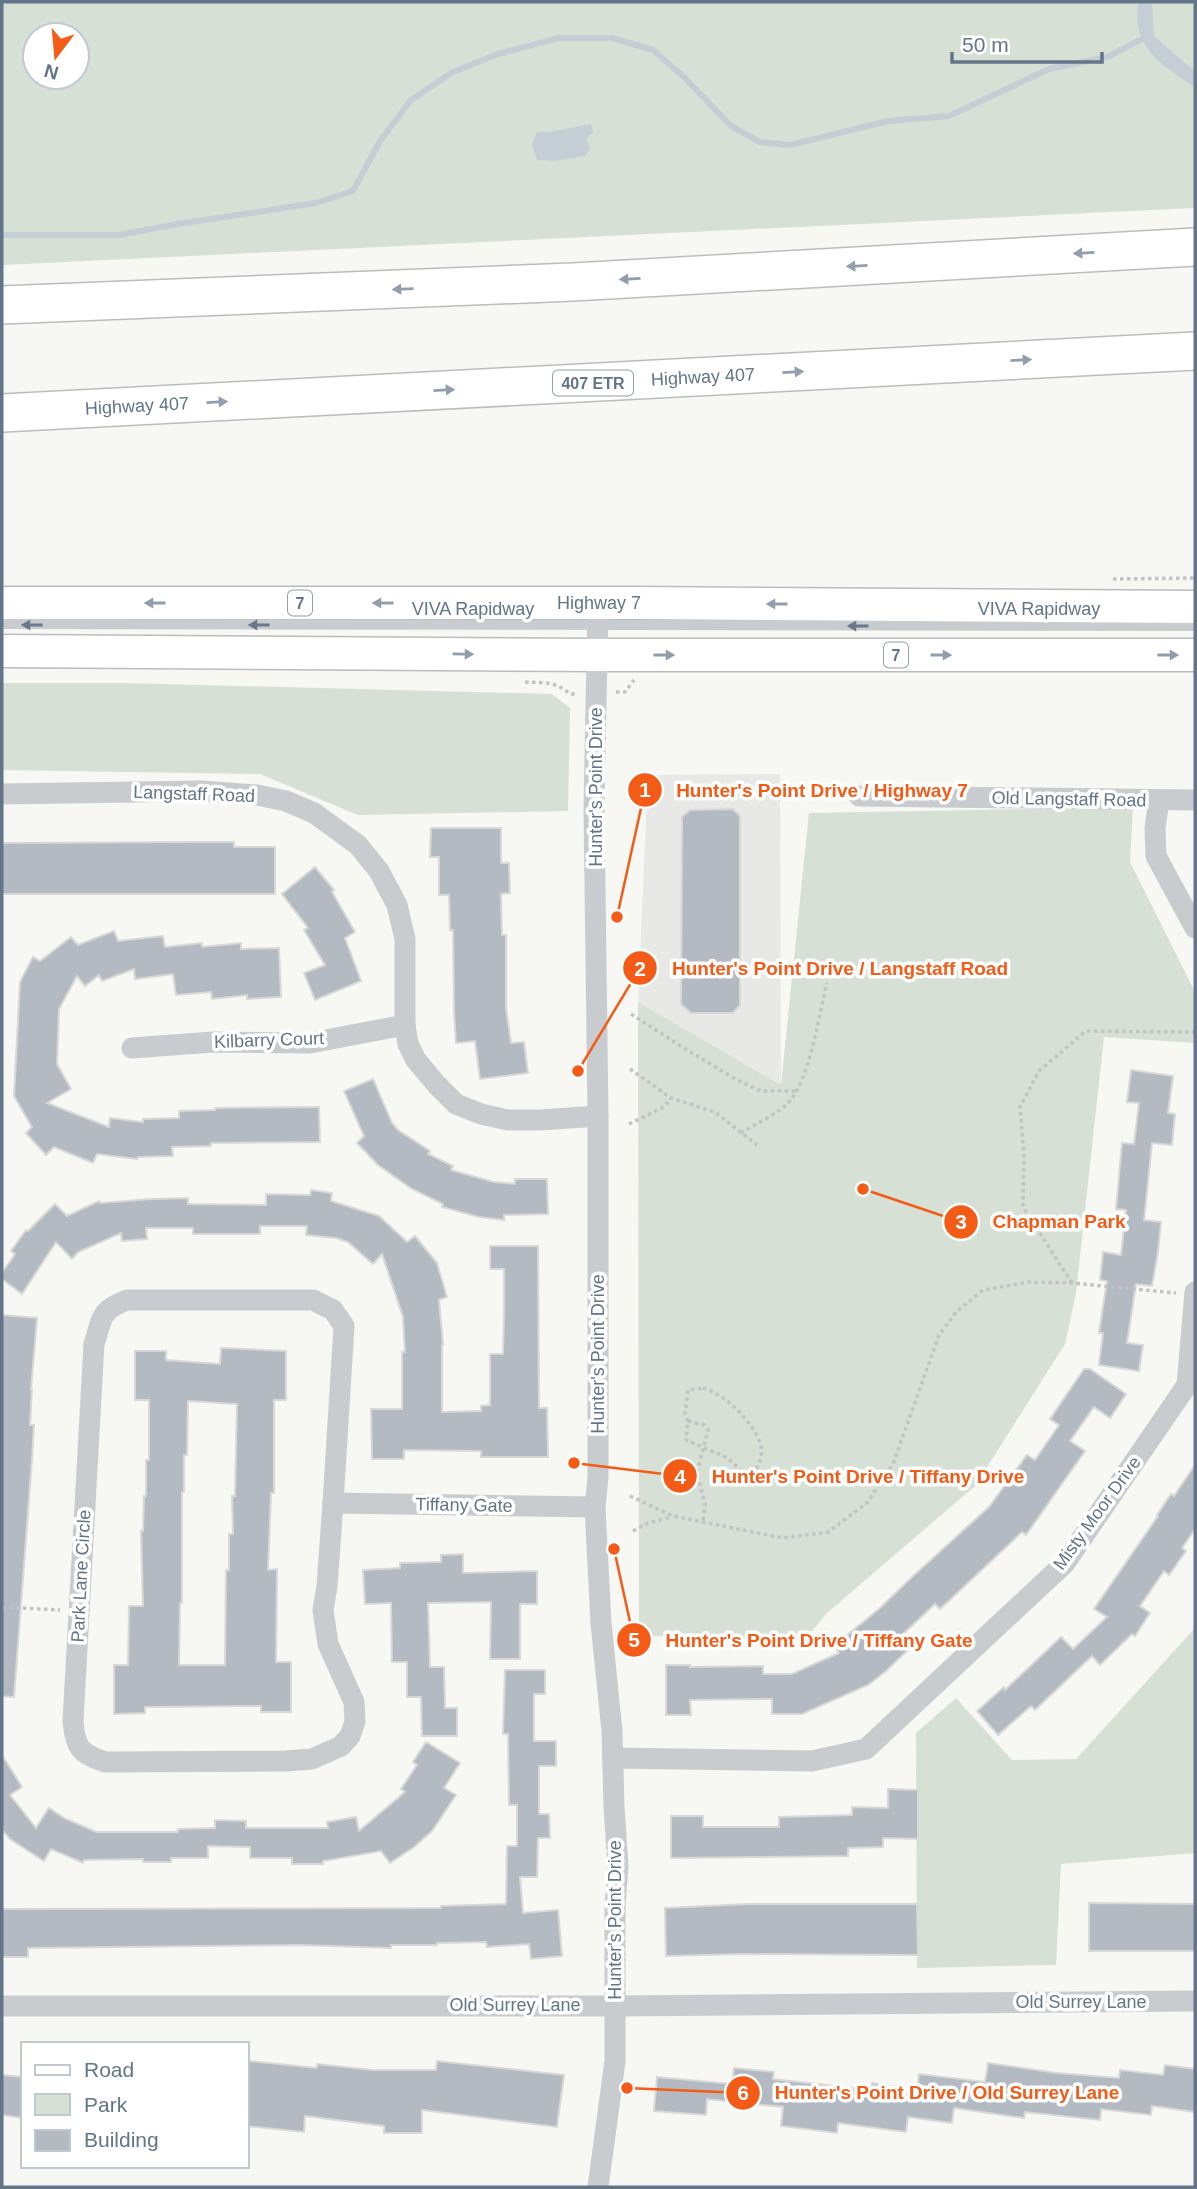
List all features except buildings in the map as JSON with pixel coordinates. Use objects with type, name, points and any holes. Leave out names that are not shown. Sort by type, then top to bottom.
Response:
[{"type":"highway","points":[[2,305],[573,282],[1195,247]]},
{"type":"highway","name":"Highway 407","points":[[2,413],[1190,352]]},
{"type":"main road","name":"Highway 7","points":[[2,603],[1195,655]]},
{"type":"main road","name":"Highway 7","points":[[2,651],[1195,607]]},
{"type":"street","name":"Hunter's Point Drive","points":[[597,628],[594,809],[598,1116],[598,1477],[595,1507],[618,1866],[615,1906],[615,2061],[598,2187]]},
{"type":"street","name":"Langstaff Road","points":[[2,794],[201,791],[257,795],[286,801],[314,813],[358,845],[379,871],[397,905],[405,939],[405,1024],[408,1044],[416,1060],[437,1085],[456,1104],[481,1114],[508,1120],[598,1116]]},
{"type":"street","name":"Old Langstaff Road","points":[[859,796],[1195,800]]},
{"type":"street","points":[[1159,800],[1155,828],[1156,856],[1195,928]]},
{"type":"street","name":"Kilbarry Court","points":[[132,1048],[213,1041],[310,1043],[405,1024]]},
{"type":"street","name":"Misty Moor Drive","points":[[613,1758],[811,1761],[866,1749],[1065,1563],[1187,1385],[1195,1293]]},
{"type":"street","name":"Park Lane Circle","points":[[127,1300],[313,1300],[333,1310],[344,1326],[344,1335],[333,1503],[323,1610],[324,1626],[335,1662],[355,1702],[355,1722],[350,1736],[341,1746],[312,1759],[105,1762],[88,1757],[75,1737],[74,1721],[94,1344],[102,1318],[109,1307],[127,1300]]},
{"type":"street","name":"Tiffany Gate","points":[[333,1503],[595,1507]]},
{"type":"street","name":"Old Surrey Lane","points":[[2,2006],[615,2006],[1195,2001]]},
{"type":"lane","name":"VIVA Rapidway","points":[[2,624],[597,628],[1195,626]]},
{"type":"path","points":[[741,1133],[788,1103],[796,1091],[807,1068],[827,982]]},
{"type":"path","points":[[631,1014],[679,1045],[761,1091],[796,1091]]},
{"type":"path","points":[[1072,1283],[1023,1206],[1024,1153],[1020,1107],[1039,1072],[1086,1031],[1195,1032]]},
{"type":"path","points":[[630,1069],[671,1098],[715,1112],[757,1145]]},
{"type":"path","points":[[629,1124],[664,1107],[671,1098]]},
{"type":"path","points":[[630,1496],[673,1516],[783,1538],[828,1532],[867,1503],[893,1464],[939,1335],[956,1312],[983,1290],[1029,1282],[1195,1293]]},
{"type":"path","points":[[703,1388],[714,1391],[743,1414],[761,1446],[760,1462],[754,1473],[743,1473],[728,1458],[686,1440],[688,1421],[685,1414],[688,1390],[703,1388]]},
{"type":"path","points":[[688,1421],[704,1424],[708,1430],[697,1473],[705,1504],[703,1523]]},
{"type":"path","points":[[634,1531],[648,1523],[673,1516]]},
{"type":"path","points":[[2,1607],[80,1611]]},
{"type":"shaded area","points":[[1138,2],[1152,2],[1154,36],[1195,70],[1195,87],[1161,63],[1144,43],[1139,32]]},
{"type":"shaded area","points":[[591,124],[593,132],[586,140],[590,148],[585,156],[555,161],[537,160],[532,144],[537,132]]},
{"type":"shaded area","points":[[780,774],[781,1085],[638,1002],[648,775]]},
{"type":"green space","points":[[2,2],[1195,2],[1195,208],[2,265]]},
{"type":"green space","points":[[2,683],[123,683],[552,694],[570,708],[568,811],[358,815],[260,774],[2,770]]},
{"type":"green space","points":[[1133,807],[1130,862],[1195,992],[1195,1043],[1104,1037],[1076,1293],[1065,1344],[975,1486],[827,1613],[806,1638],[639,1636],[638,1002],[781,1085],[809,813]]},
{"type":"green space","points":[[1195,1628],[1195,1853],[1061,1864],[1056,1965],[917,1968],[916,1733],[956,1698],[1012,1760],[1076,1759]]},
{"type":"waterway","points":[[2,235],[119,235],[316,203],[353,191],[380,141],[411,100],[451,73],[498,54],[559,38],[612,38],[653,50],[685,78],[731,126],[760,142],[790,145],[888,121],[949,116],[1049,69],[1107,57],[1148,36]]},
{"type":"place","name":"Hunter's Point Drive / Highway 7","points":[[617,917]]},
{"type":"place","name":"Hunter's Point Drive / Langstaff Road","points":[[578,1071]]},
{"type":"place","name":"Chapman Park","points":[[863,1189]]},
{"type":"place","name":"Hunter's Point Drive / Tiffany Drive","points":[[574,1463]]},
{"type":"place","name":"Hunter's Point Drive / Tiffany Gate","points":[[614,1549]]},
{"type":"place","name":"Hunter's Point Drive / Old Surrey Lane","points":[[627,2088]]}]
